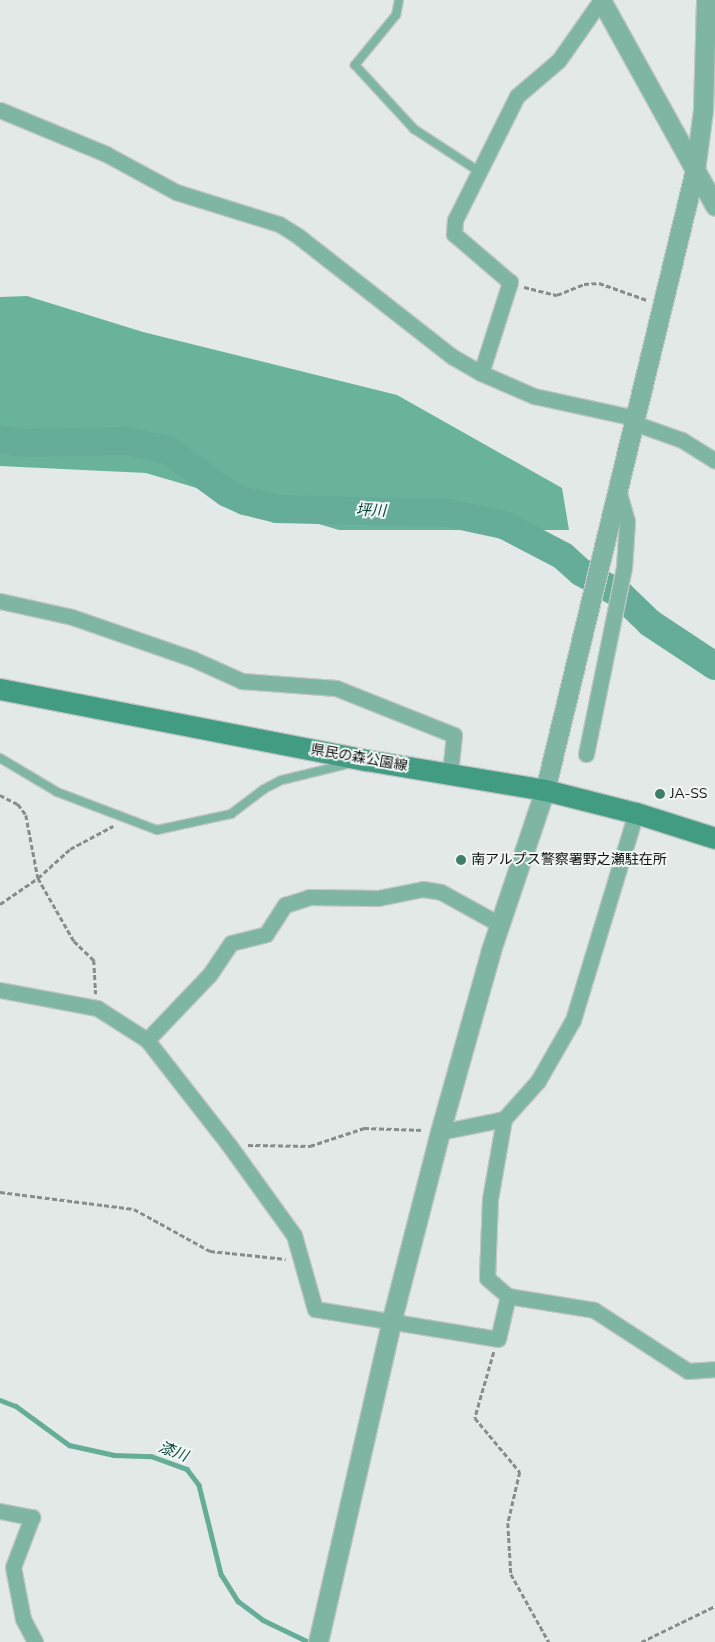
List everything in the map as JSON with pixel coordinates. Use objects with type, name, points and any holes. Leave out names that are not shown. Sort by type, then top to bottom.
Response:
[{"type":"main road","name":"県民の森公園線","points":[[0,690],[366,760],[545,790],[636,813],[715,838]]},
{"type":"street","points":[[481,374],[510,282],[454,234],[456,220],[517,96],[559,60],[601,0],[715,206]]},
{"type":"street","points":[[318,1642],[392,1319],[440,1132],[500,924],[545,790],[695,170],[703,110],[706,0]]},
{"type":"street","points":[[0,110],[106,154],[176,192],[279,224],[298,236],[452,357],[481,374],[534,396],[634,421],[682,440],[715,461]]},
{"type":"street","points":[[586,754],[624,568],[627,521],[618,489]]},
{"type":"street","points":[[0,601],[72,617],[193,659],[242,681],[336,688],[454,735],[450,773]]},
{"type":"street","points":[[636,813],[572,1020],[538,1080],[504,1119],[490,1199],[487,1278],[508,1296],[594,1310],[688,1371],[715,1369]]},
{"type":"street","points":[[147,1040],[210,974],[231,943],[266,934],[286,905],[309,897],[378,898],[423,889],[441,892],[500,924]]},
{"type":"street","points":[[0,990],[96,1008],[147,1040],[229,1145],[294,1235],[315,1309],[392,1319],[498,1339],[508,1296]]},
{"type":"street","points":[[440,1132],[504,1119]]},
{"type":"street","points":[[0,1510],[32,1516],[13,1567],[23,1618],[35,1642]]},
{"type":"lane","points":[[399,0],[396,14],[355,65],[414,129],[480,172]]},
{"type":"lane","points":[[0,758],[58,792],[158,830],[231,814],[264,789],[282,780],[366,760]]},
{"type":"path","points":[[510,282],[557,295],[584,284],[599,283],[662,305]]},
{"type":"path","points":[[0,794],[18,804],[26,815],[38,878],[74,941],[94,960],[96,1008]]},
{"type":"path","points":[[0,904],[38,878],[70,849],[125,819]]},
{"type":"path","points":[[229,1145],[310,1146],[364,1128],[404,1127],[440,1132]]},
{"type":"path","points":[[0,1192],[134,1209],[210,1251],[279,1260],[300,1258]]},
{"type":"path","points":[[498,1339],[475,1418],[520,1472],[508,1523],[511,1574],[549,1642]]},
{"type":"path","points":[[641,1642],[715,1606]]},
{"type":"green space","points":[[27,296],[143,332],[397,395],[562,488],[569,530],[339,530],[146,473],[0,466],[0,297]]},
{"type":"waterway","name":"坪川","points":[[0,439],[23,443],[126,441],[168,450],[227,493],[245,501],[277,509],[448,513],[504,525],[563,556],[581,572],[621,595],[650,623],[715,666]]},
{"type":"waterway","name":"漆川","points":[[0,1400],[16,1406],[69,1445],[114,1455],[151,1456],[187,1469],[199,1485],[221,1574],[238,1601],[263,1620],[309,1642]]},
{"type":"place","name":"JA-SS","points":[[660,794]]},
{"type":"place","name":"南アルプス警察署野之瀬駐在所","points":[[461,860]]}]
